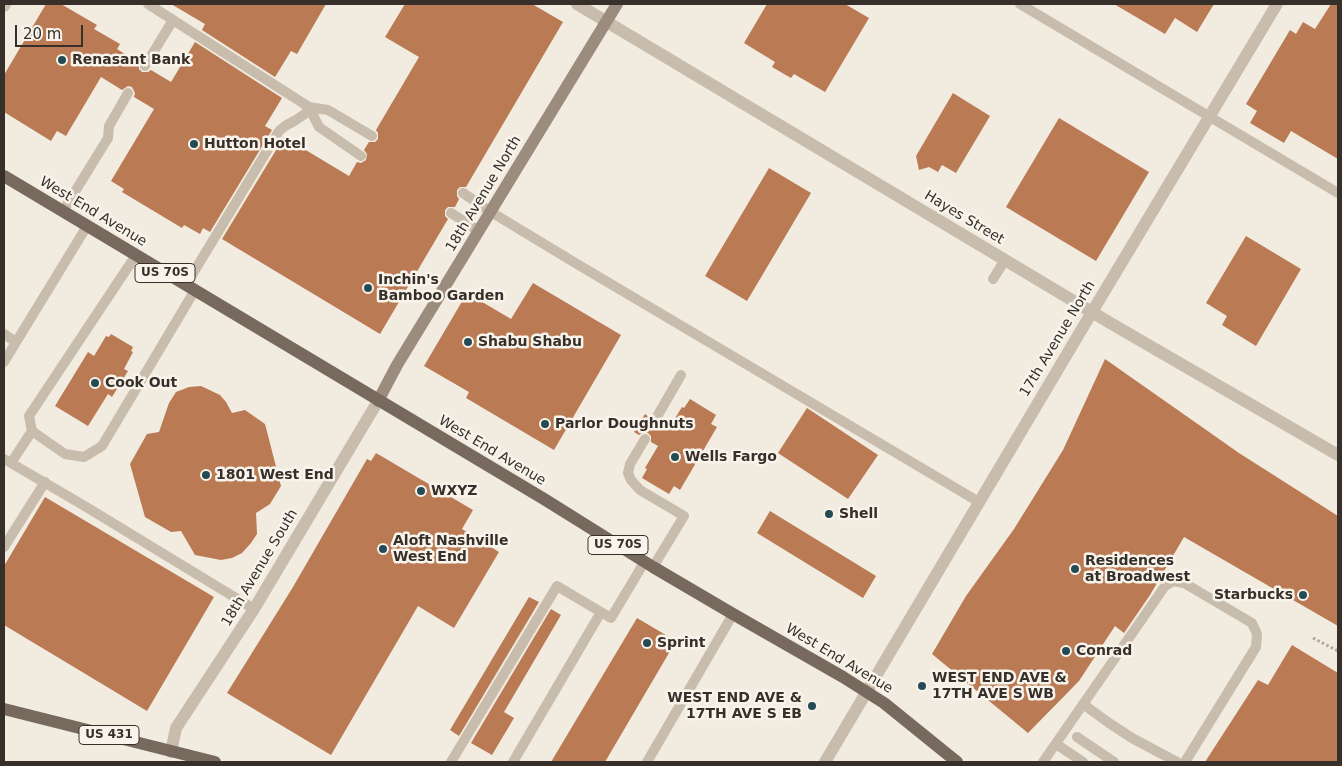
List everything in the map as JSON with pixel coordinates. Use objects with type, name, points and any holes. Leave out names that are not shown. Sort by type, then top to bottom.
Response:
[{"type":"main road","name":"18th Avenue North","points":[[378,401],[397,365],[617,4]]},
{"type":"main road","name":"West End Avenue","points":[[4,176],[884,703],[957,762]]},
{"type":"main road","name":"US 431","points":[[4,709],[215,762]]},
{"type":"street","name":"Hayes Street","points":[[577,4],[1092,312],[1338,455]]},
{"type":"street","name":"17th Avenue North","points":[[825,762],[1277,4]]},
{"type":"street","name":"18th Avenue South","points":[[171,752],[176,728],[254,609],[378,401]]},
{"type":"lane","points":[[148,4],[309,107],[328,110],[372,136]]},
{"type":"lane","points":[[1020,4],[1338,193]]},
{"type":"lane","points":[[145,66],[173,20]]},
{"type":"lane","points":[[63,211],[108,138],[110,126],[128,93]]},
{"type":"lane","points":[[309,107],[319,127],[361,156]]},
{"type":"lane","points":[[136,255],[29,416],[32,431],[65,454],[84,457],[102,446],[279,131],[306,113],[309,107]]},
{"type":"lane","points":[[463,193],[490,212],[979,502]]},
{"type":"lane","points":[[451,213],[479,230]]},
{"type":"lane","points":[[4,362],[87,226]]},
{"type":"lane","points":[[993,279],[1005,260]]},
{"type":"lane","points":[[4,334],[16,342]]},
{"type":"lane","points":[[655,420],[681,375]]},
{"type":"lane","points":[[32,431],[7,461],[84,505],[254,609]]},
{"type":"lane","points":[[452,762],[557,586],[611,618],[684,516],[640,490],[631,480],[628,473],[630,464],[644,438]]},
{"type":"lane","points":[[4,547],[45,482]]},
{"type":"lane","points":[[1043,762],[1165,586],[1174,581],[1184,583],[1252,623],[1257,634],[1256,647],[1186,762]]},
{"type":"lane","points":[[513,762],[601,612]]},
{"type":"lane","points":[[647,762],[733,614]]},
{"type":"lane","points":[[1083,704],[1132,738],[1177,762]]},
{"type":"lane","points":[[1077,737],[1114,762]]},
{"type":"lane","points":[[1056,744],[1083,762]]},
{"type":"path","points":[[1313,638],[1338,651]]},
{"type":"building","name":"Hutton Hotel","points":[[46,4],[61,4],[97,25],[94,29],[120,44],[117,49],[139,63],[139,69],[142,72],[151,70],[171,82],[195,42],[282,98],[265,126],[272,130],[210,232],[203,228],[200,234],[184,225],[182,228],[122,192],[124,189],[111,181],[154,109],[134,97],[135,93],[132,87],[128,86],[122,90],[101,77],[66,136],[57,131],[51,141],[4,112],[4,75]]},
{"type":"building","points":[[171,4],[326,4],[297,54],[291,51],[275,77],[202,30],[205,24]]},
{"type":"building","points":[[405,4],[532,4],[563,22],[466,187],[460,187],[457,190],[459,199],[455,207],[448,207],[445,210],[445,216],[448,219],[380,334],[222,239],[284,137],[349,176],[357,162],[361,163],[366,160],[367,154],[364,150],[369,142],[375,142],[378,139],[376,130],[419,57],[385,37]]},
{"type":"building","points":[[767,4],[845,4],[869,18],[825,92],[794,74],[791,78],[772,67],[775,62],[744,43]]},
{"type":"building","points":[[1114,4],[1214,4],[1197,32],[1175,18],[1165,34]]},
{"type":"building","points":[[1331,4],[1338,4],[1338,159],[1291,131],[1284,143],[1250,123],[1257,111],[1246,104],[1290,30],[1296,34],[1303,22],[1315,29]]},
{"type":"building","points":[[953,93],[990,116],[956,173],[942,165],[938,172],[929,167],[919,170],[916,156]]},
{"type":"building","points":[[1059,118],[1149,172],[1096,261],[1006,207]]},
{"type":"building","points":[[769,168],[811,193],[747,301],[705,276]]},
{"type":"building","points":[[1246,236],[1301,269],[1256,346],[1222,325],[1227,316],[1206,303]]},
{"type":"building","points":[[533,283],[621,335],[554,450],[466,398],[469,392],[424,366],[467,293],[511,319]]},
{"type":"building","name":"Cook Out","points":[[111,334],[133,347],[131,351],[133,352],[124,369],[128,371],[112,397],[108,394],[88,426],[55,406],[88,352],[94,356],[106,336],[109,337]]},
{"type":"building","name":"Residences at Broadwest","points":[[1105,359],[1239,453],[1338,516],[1338,626],[1184,537],[1150,595],[1124,633],[1115,626],[1079,681],[1028,733],[932,654],[966,596],[1014,529],[1063,450]]},
{"type":"building","name":"1801 West End","points":[[201,386],[220,395],[232,413],[245,410],[265,424],[281,486],[270,504],[256,513],[257,534],[251,543],[242,553],[232,558],[221,560],[195,555],[181,531],[171,532],[145,517],[130,464],[147,434],[159,432],[169,403],[176,392],[189,387]]},
{"type":"building","name":"Wells Fargo","points":[[690,399],[716,415],[711,424],[717,427],[680,490],[674,486],[669,494],[642,478],[647,469],[645,468],[658,446],[651,442],[651,436],[648,433],[639,435],[634,432],[645,414],[649,417],[648,420],[651,426],[655,427],[661,424],[669,428],[682,407],[684,408]]},
{"type":"building","points":[[807,408],[878,455],[848,499],[778,453]]},
{"type":"building","points":[[376,453],[473,510],[462,529],[499,552],[454,628],[418,606],[331,755],[227,693],[293,587],[367,459],[371,461]]},
{"type":"building","points":[[45,497],[214,597],[147,711],[4,625],[4,566]]},
{"type":"building","points":[[770,511],[876,576],[863,598],[757,533]]},
{"type":"building","points":[[529,597],[539,602],[459,736],[450,730]]},
{"type":"building","points":[[551,609],[561,615],[504,712],[514,718],[492,755],[471,743]]},
{"type":"building","points":[[637,618],[676,641],[605,762],[551,762]]},
{"type":"building","points":[[1292,645],[1338,673],[1338,762],[1205,762],[1258,680],[1268,685]]},
{"type":"place","name":"Renasant Bank","points":[[62,60]]},
{"type":"place","name":"Hutton Hotel","points":[[194,144]]},
{"type":"place","name":"Inchin's Bamboo Garden","points":[[368,288]]},
{"type":"place","name":"Shabu Shabu","points":[[468,342]]},
{"type":"place","name":"Cook Out","points":[[95,383]]},
{"type":"place","name":"Parlor Doughnuts","points":[[545,424]]},
{"type":"place","name":"Wells Fargo","points":[[675,457]]},
{"type":"place","name":"1801 West End","points":[[206,475]]},
{"type":"place","name":"WXYZ","points":[[421,491]]},
{"type":"place","name":"Shell","points":[[829,514]]},
{"type":"place","name":"Aloft Nashville West End","points":[[383,549]]},
{"type":"place","name":"Residences at Broadwest","points":[[1075,569]]},
{"type":"place","name":"Starbucks","points":[[1303,595]]},
{"type":"place","name":"Sprint","points":[[647,643]]},
{"type":"place","name":"Conrad","points":[[1066,651]]},
{"type":"place","name":"WEST END AVE & 17TH AVE S WB","points":[[922,686]]},
{"type":"place","name":"WEST END AVE & 17TH AVE S EB","points":[[812,706]]}]
